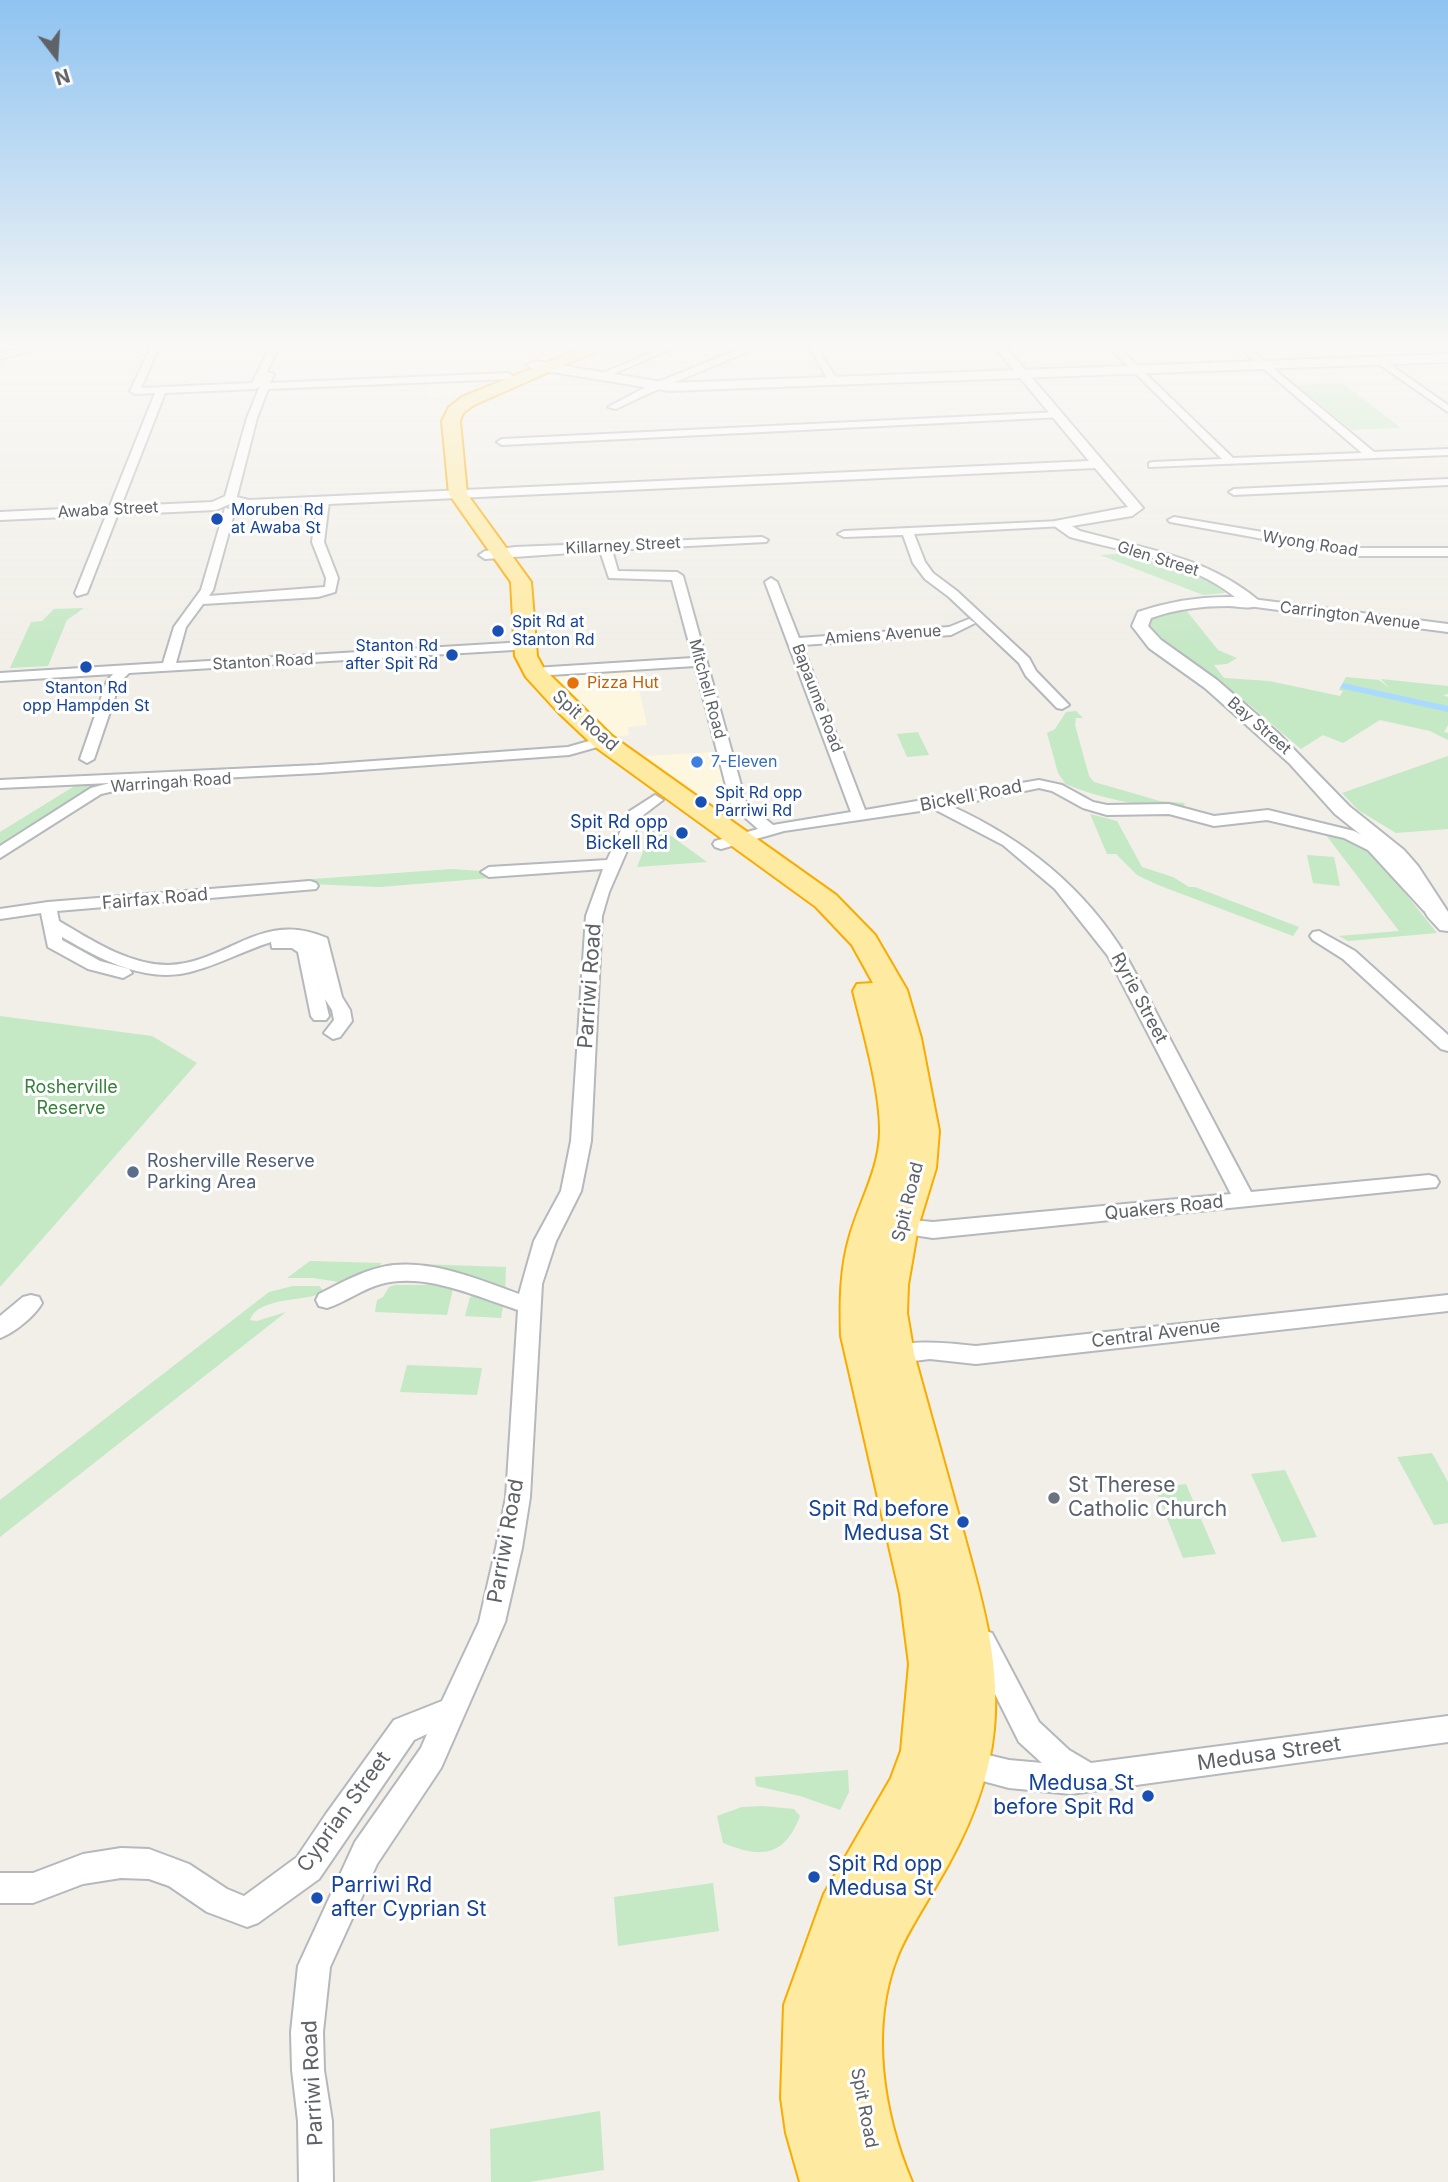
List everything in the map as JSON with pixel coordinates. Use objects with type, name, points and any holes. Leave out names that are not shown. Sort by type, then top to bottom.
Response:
[{"type":"highway","name":"Spit Road","points":[[443,447],[451,494],[494,554],[516,646],[534,672],[595,744],[743,837],[815,892],[850,924],[879,962],[892,990],[905,1038],[922,1131],[918,1168],[900,1227],[879,1355],[930,1635],[931,1708],[957,1790],[930,1851],[875,1944],[863,1980],[855,2025],[855,2076],[864,2128],[882,2182]]},
{"type":"highway","name":"Spit Road","points":[[451,447],[451,494]]},
{"type":"highway","name":"Spit Road","points":[[516,646],[511,663],[521,679],[655,800],[743,837],[767,874],[820,917],[847,950],[860,971],[874,1004],[897,1133],[891,1172],[868,1237],[859,1293],[958,1588],[972,1665],[972,1709],[945,1757],[911,1792],[843,1913],[812,2005],[810,2098],[815,2133],[830,2182]]},
{"type":"street","points":[[81,593],[139,447]]},
{"type":"street","points":[[168,668],[180,626],[207,590],[245,447]]},
{"type":"street","points":[[844,534],[1060,524],[1136,510],[1086,447]]},
{"type":"street","points":[[1216,447],[1231,462]]},
{"type":"street","points":[[1361,447],[1371,455]]},
{"type":"street","points":[[1153,465],[1448,452]]},
{"type":"street","points":[[1266,460],[1297,489]]},
{"type":"street","name":"Awaba Street","points":[[0,516],[1100,464]]},
{"type":"street","points":[[1234,492],[1448,482]]},
{"type":"street","points":[[201,600],[318,593],[331,589],[332,578],[317,542],[323,500]]},
{"type":"street","name":"Wyong Road","points":[[1174,520],[1357,552],[1448,552]]},
{"type":"street","name":"Glen Street","points":[[1060,524],[1075,534],[1195,567],[1242,594],[1252,603]]},
{"type":"street","points":[[906,531],[919,563],[937,592],[1011,663],[1031,673]]},
{"type":"street","name":"Killarney Street","points":[[494,554],[762,540]]},
{"type":"street","name":"Mitchell Road","points":[[605,547],[613,575],[677,576],[739,805],[743,837]]},
{"type":"street","points":[[929,576],[953,594],[1024,661],[1031,673],[1062,705]]},
{"type":"street","name":"Bapaume Road","points":[[771,582],[860,816]]},
{"type":"street","name":"Bay Street","points":[[1252,603],[1223,601],[1158,609],[1144,615],[1140,626],[1155,644],[1210,684],[1276,740],[1325,793],[1355,821],[1381,838],[1397,853],[1417,878],[1442,919]]},
{"type":"street","name":"Carrington Avenue","points":[[1252,603],[1448,628]]},
{"type":"street","name":"Amiens Avenue","points":[[795,642],[951,631],[970,623]]},
{"type":"street","name":"Stanton Road","points":[[0,677],[516,646]]},
{"type":"street","points":[[534,672],[700,662]]},
{"type":"street","points":[[87,759],[95,737],[113,726],[128,680],[125,670]]},
{"type":"street","name":"Warringah Road","points":[[0,784],[318,769],[575,751],[595,744]]},
{"type":"street","name":"Warringah Road","points":[[0,853],[104,788],[286,775],[318,769]]},
{"type":"street","name":"Bickell Road","points":[[743,837],[1029,785],[1049,785],[1088,806],[1107,810],[1169,809],[1214,821],[1268,815],[1309,827],[1348,834],[1374,847],[1404,882],[1442,919]]},
{"type":"street","points":[[990,830],[977,812],[977,807],[995,793]]},
{"type":"street","name":"Parriwi Road","points":[[316,2182],[316,2134],[308,2070],[307,2032],[314,1966],[366,1853],[431,1758],[492,1622],[518,1497],[528,1305],[537,1263],[571,1191],[576,1169],[583,1115],[594,916],[601,892],[635,814],[655,800]]},
{"type":"street","name":"Ryrie Street","points":[[936,804],[990,830],[1046,872],[1102,933],[1117,956],[1245,1200]]},
{"type":"street","points":[[489,872],[613,864]]},
{"type":"street","name":"Fairfax Road","points":[[0,914],[50,916],[310,886]]},
{"type":"street","points":[[50,916],[54,943],[94,965],[155,981],[183,979],[275,944],[295,943],[306,950],[320,1016]]},
{"type":"street","points":[[50,916],[107,956],[165,970],[182,969],[229,954],[251,942],[275,936],[313,936],[321,942],[333,997],[341,1010],[343,1021],[333,1033]]},
{"type":"street","points":[[1319,936],[1349,956],[1448,1045]]},
{"type":"street","name":"Quakers Road","points":[[900,1227],[933,1230],[1429,1182]]},
{"type":"street","points":[[327,1300],[377,1277],[399,1273],[423,1274],[528,1305]]},
{"type":"street","points":[[0,1329],[31,1303]]},
{"type":"street","name":"Central Avenue","points":[[879,1355],[930,1350],[976,1355],[1448,1303]]},
{"type":"street","points":[[958,1588],[991,1661],[1029,1732],[1059,1760],[1089,1777]]},
{"type":"street","name":"Cyprian Street","points":[[0,1888],[33,1888],[83,1869],[121,1863],[149,1864],[178,1875],[218,1901],[247,1912],[308,1868],[336,1824],[404,1730],[452,1711]]},
{"type":"street","name":"Medusa Street","points":[[945,1757],[1009,1774],[1050,1780],[1448,1729]]},
{"type":"shaded area","points":[[634,667],[647,725],[628,727],[629,735],[614,737],[551,673]]},
{"type":"shaded area","name":"7-Eleven","points":[[715,752],[731,809],[721,810],[643,756]]},
{"type":"green space","points":[[1128,553],[1194,572],[1217,584],[1225,593],[1203,595],[1100,555]]},
{"type":"green space","points":[[84,608],[67,620],[48,666],[10,668],[31,622],[42,621],[54,609]]},
{"type":"green space","points":[[1186,610],[1218,650],[1237,658],[1227,664],[1214,665],[1224,678],[1269,681],[1340,696],[1343,691],[1339,690],[1346,677],[1379,680],[1389,688],[1381,679],[1448,686],[1448,694],[1443,695],[1448,697],[1448,725],[1444,732],[1448,733],[1448,740],[1430,731],[1380,720],[1343,743],[1323,735],[1301,749],[1251,706],[1167,645],[1147,627],[1154,618],[1169,612]]},
{"type":"green space","points":[[1076,711],[1083,718],[1076,718],[1075,725],[1089,776],[1094,782],[1160,801],[1185,803],[1184,806],[1156,806],[1122,801],[1061,782],[1065,783],[1058,773],[1047,733],[1055,729],[1066,712]]},
{"type":"green space","points":[[918,732],[929,755],[907,757],[897,734]]},
{"type":"green space","points":[[1448,756],[1448,829],[1396,833],[1358,810],[1342,793]]},
{"type":"green space","points":[[91,781],[95,785],[93,789],[0,850],[0,832],[81,782]]},
{"type":"green space","points":[[1090,814],[1117,821],[1142,867],[1299,927],[1293,936],[1137,875],[1116,854],[1107,854]]},
{"type":"green space","points":[[655,821],[662,821],[667,833],[707,862],[637,867]]},
{"type":"green space","points":[[1326,835],[1360,843],[1376,857],[1437,933],[1348,941],[1339,936],[1399,931]]},
{"type":"green space","points":[[1307,855],[1334,857],[1340,886],[1313,883]]},
{"type":"green space","points":[[452,869],[481,871],[482,875],[491,878],[380,887],[310,884],[299,880]]},
{"type":"green space","name":"Rosherville Reserve","points":[[0,1016],[152,1036],[197,1063],[0,1287]]},
{"type":"green space","points":[[310,1261],[381,1263],[377,1274],[346,1283],[313,1278],[287,1278]]},
{"type":"green space","points":[[389,1263],[506,1267],[505,1292],[387,1272]]},
{"type":"green space","points":[[429,1285],[453,1289],[447,1315],[375,1312],[377,1300],[383,1297],[389,1287]]},
{"type":"green space","points":[[293,1286],[319,1286],[325,1292],[272,1303],[255,1312],[250,1320],[257,1321],[286,1312],[0,1537],[0,1500],[269,1292]]},
{"type":"green space","points":[[475,1295],[503,1307],[501,1318],[465,1316],[470,1297]]},
{"type":"green space","points":[[407,1365],[482,1368],[477,1395],[400,1392]]},
{"type":"green space","points":[[1432,1453],[1448,1482],[1448,1523],[1434,1525],[1397,1457]]},
{"type":"green space","points":[[1285,1470],[1317,1537],[1282,1542],[1251,1474]]},
{"type":"green space","points":[[1186,1484],[1216,1554],[1183,1558],[1155,1488]]},
{"type":"green space","points":[[848,1770],[849,1792],[840,1810],[800,1796],[756,1786],[755,1777]]},
{"type":"green space","points":[[742,1807],[794,1809],[800,1816],[786,1840],[769,1851],[759,1852],[723,1843],[717,1816]]},
{"type":"green space","points":[[713,1883],[719,1931],[618,1946],[614,1897]]},
{"type":"green space","points":[[600,2111],[604,2170],[529,2182],[491,2182],[490,2129]]},
{"type":"water","points":[[1343,683],[1448,706],[1448,712],[1340,688]]},
{"type":"place","name":"Moruben Rd at Awaba St","points":[[217,519]]},
{"type":"place","name":"Spit Rd at Stanton Rd","points":[[498,631]]},
{"type":"place","name":"Stanton Rd after Spit Rd","points":[[452,655]]},
{"type":"place","name":"Stanton Rd opp Hampden St","points":[[86,667]]},
{"type":"place","name":"Pizza Hut","points":[[573,683]]},
{"type":"place","name":"7-Eleven","points":[[697,762]]},
{"type":"place","name":"Spit Rd opp Parriwi Rd","points":[[701,802]]},
{"type":"place","name":"Spit Rd opp Bickell Rd","points":[[682,833]]},
{"type":"place","name":"Rosherville Reserve Parking Area","points":[[133,1172]]},
{"type":"place","name":"St Therese Catholic Church","points":[[1054,1498]]},
{"type":"place","name":"Spit Rd before Medusa St","points":[[963,1522]]},
{"type":"place","name":"Medusa St before Spit Rd","points":[[1148,1796]]},
{"type":"place","name":"Spit Rd opp Medusa St","points":[[814,1877]]},
{"type":"place","name":"Parriwi Rd after Cyprian St","points":[[317,1898]]}]
